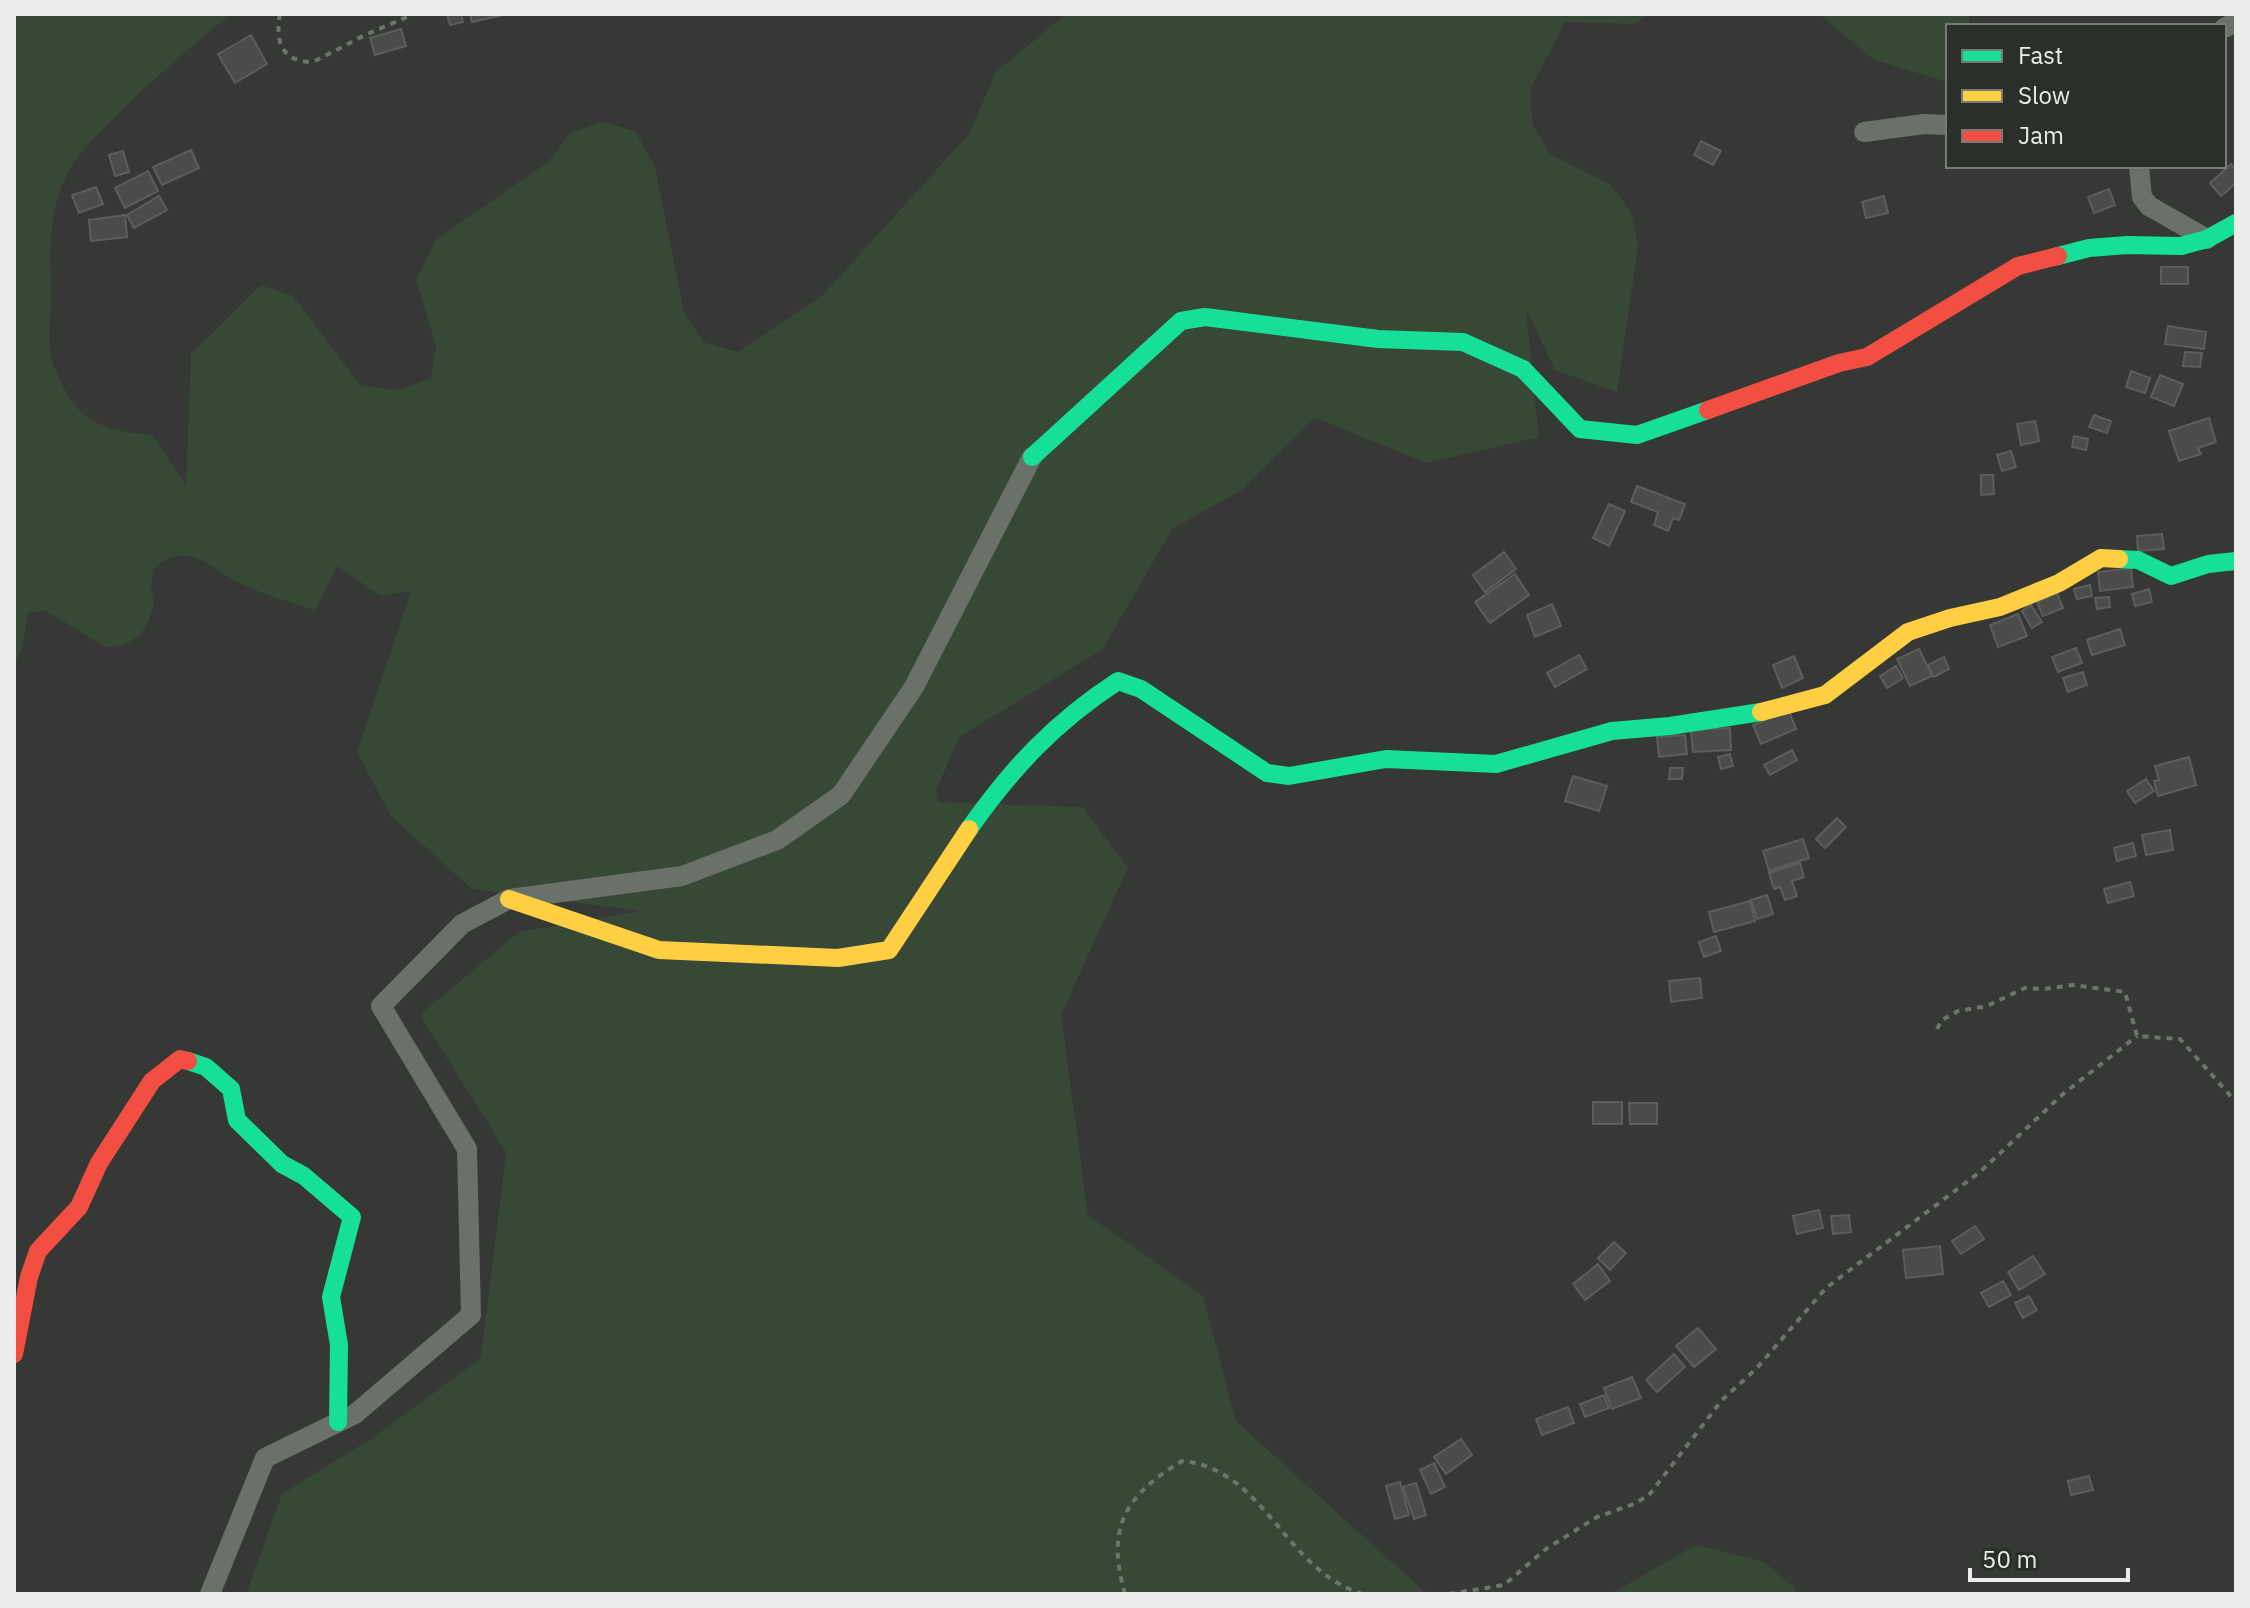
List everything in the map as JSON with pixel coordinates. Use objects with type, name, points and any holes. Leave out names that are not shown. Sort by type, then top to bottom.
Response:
[{"type":"street","points":[[1864,132],[1924,124],[1946,125]]},
{"type":"street","points":[[2139,168],[2142,197],[2149,206],[2207,239]]},
{"type":"street","points":[[210,1594],[265,1458],[355,1414],[471,1315],[467,1149],[381,1006],[462,924],[509,899],[682,876],[777,840],[841,795],[914,687],[1032,457],[1181,321],[1205,317],[1378,339],[1463,342],[1523,369],[1580,429],[1637,435],[1839,363],[1867,357],[2018,266],[2089,248],[2181,246],[2207,239],[2236,223]]},
{"type":"street","points":[[509,899],[659,950],[838,958],[889,950],[977,815],[1048,735],[1080,706],[1118,681],[1141,689],[1267,773],[1289,776],[1386,759],[1496,764],[1612,731],[1670,726],[1772,710],[1825,695],[1908,632],[1950,618],[2000,607],[2059,583],[2101,558],[2138,560],[2171,576],[2208,564],[2236,561]]},
{"type":"street","points":[[14,1354],[29,1277],[38,1251],[79,1207],[99,1163],[152,1081],[180,1059],[206,1067],[231,1089],[237,1120],[282,1164],[304,1176],[352,1217],[331,1297],[339,1345],[338,1422]]},
{"type":"path","points":[[280,14],[277,39],[281,47],[291,57],[313,62],[414,14]]},
{"type":"path","points":[[1937,1029],[1942,1020],[1958,1011],[1987,1006],[2025,988],[2073,985],[2125,992],[2137,1036]]},
{"type":"path","points":[[1449,1594],[1504,1585],[1546,1549],[1597,1517],[1634,1504],[1649,1495],[1722,1400],[1756,1369],[1826,1288],[1980,1172],[2063,1094],[2137,1036],[2180,1039],[2236,1102]]},
{"type":"path","points":[[1125,1594],[1118,1572],[1117,1552],[1117,1533],[1123,1515],[1144,1490],[1182,1461],[1215,1468],[1230,1478],[1253,1497],[1316,1569],[1336,1583],[1363,1594]]},
{"type":"green space","points":[[14,14],[231,14],[151,83],[88,145],[62,185],[52,229],[50,350],[68,395],[76,407],[97,422],[122,431],[153,435],[186,485],[191,354],[261,285],[293,296],[361,386],[400,390],[431,378],[436,345],[416,280],[437,239],[548,162],[570,133],[603,122],[635,131],[655,167],[684,312],[703,342],[738,352],[821,297],[969,134],[996,72],[1066,14],[1650,14],[1634,24],[1565,22],[1531,88],[1532,123],[1550,154],[1611,185],[1631,212],[1638,246],[1617,392],[1555,370],[1526,309],[1539,437],[1426,463],[1314,417],[1242,490],[1172,529],[1103,649],[959,737],[936,791],[938,802],[1082,807],[1128,868],[1061,1015],[1088,1215],[1203,1296],[1236,1421],[1427,1594],[246,1594],[282,1494],[371,1439],[481,1358],[506,1152],[420,1015],[519,932],[639,911],[472,889],[391,816],[357,752],[411,591],[380,596],[337,566],[315,610],[243,585],[199,559],[177,556],[153,569],[151,586],[154,604],[140,635],[124,645],[106,647],[46,611],[28,612],[23,646],[14,665]]},
{"type":"green space","points":[[1819,14],[1969,14],[1969,24],[1946,24],[1946,81],[1874,60]]},
{"type":"green space","points":[[1696,1545],[1764,1562],[1795,1588],[1795,1594],[1611,1594]]},
{"type":"building","points":[[447,14],[461,14],[463,22],[450,25]]},
{"type":"building","points":[[470,14],[507,14],[472,22]]},
{"type":"building","points":[[401,29],[406,46],[375,55],[370,38]]},
{"type":"building","points":[[251,35],[267,64],[235,83],[218,54]]},
{"type":"building","points":[[1701,141],[1721,151],[1713,165],[1694,155]]},
{"type":"building","points":[[191,150],[199,168],[162,185],[153,167]]},
{"type":"building","points":[[123,151],[129,172],[115,176],[109,155]]},
{"type":"building","points":[[2231,164],[2236,170],[2236,183],[2221,196],[2210,183]]},
{"type":"building","points":[[148,171],[158,191],[125,208],[115,188]]},
{"type":"building","points":[[96,187],[103,204],[79,213],[72,195]]},
{"type":"building","points":[[2109,189],[2115,205],[2094,213],[2088,197]]},
{"type":"building","points":[[159,196],[167,210],[134,228],[127,215]]},
{"type":"building","points":[[1884,196],[1888,213],[1866,218],[1862,202]]},
{"type":"building","points":[[125,215],[127,237],[91,241],[89,220]]},
{"type":"building","points":[[2161,267],[2188,267],[2188,284],[2161,284]]},
{"type":"building","points":[[2168,326],[2206,332],[2204,349],[2165,344]]},
{"type":"building","points":[[2185,352],[2202,353],[2200,367],[2183,366]]},
{"type":"building","points":[[2131,371],[2150,378],[2145,393],[2126,387]]},
{"type":"building","points":[[2160,375],[2183,384],[2174,406],[2151,397]]},
{"type":"building","points":[[2094,415],[2111,421],[2107,433],[2089,427]]},
{"type":"building","points":[[2209,418],[2216,442],[2198,448],[2201,454],[2179,461],[2169,431]]},
{"type":"building","points":[[2035,421],[2039,441],[2021,445],[2017,424]]},
{"type":"building","points":[[2074,436],[2088,439],[2086,450],[2072,447]]},
{"type":"building","points":[[2011,451],[2016,467],[2002,471],[1997,455]]},
{"type":"building","points":[[1981,475],[1993,475],[1994,494],[1981,495]]},
{"type":"building","points":[[1637,486],[1685,504],[1679,520],[1673,518],[1668,531],[1654,525],[1658,512],[1631,502]]},
{"type":"building","points":[[1609,504],[1625,511],[1609,546],[1593,538]]},
{"type":"building","points":[[2162,534],[2164,549],[2138,551],[2137,536]]},
{"type":"building","points":[[1504,552],[1516,569],[1485,592],[1473,575]]},
{"type":"building","points":[[2131,568],[2133,587],[2100,591],[2098,572]]},
{"type":"building","points":[[1515,574],[1529,595],[1490,623],[1475,602]]},
{"type":"building","points":[[2090,585],[2092,596],[2077,599],[2074,589]]},
{"type":"building","points":[[2149,589],[2152,602],[2135,606],[2132,594]]},
{"type":"building","points":[[2057,593],[2063,608],[2043,616],[2037,602]]},
{"type":"building","points":[[2109,597],[2110,607],[2097,609],[2095,598]]},
{"type":"building","points":[[1552,604],[1561,626],[1535,637],[1527,615]]},
{"type":"building","points":[[2031,605],[2042,622],[2032,628],[2022,611]]},
{"type":"building","points":[[2018,614],[2027,636],[1998,647],[1990,625]]},
{"type":"building","points":[[2120,629],[2125,645],[2092,655],[2087,640]]},
{"type":"building","points":[[2076,648],[2082,663],[2058,672],[2052,657]]},
{"type":"building","points":[[1919,649],[1932,676],[1910,686],[1897,659]]},
{"type":"building","points":[[1579,655],[1587,669],[1555,687],[1547,673]]},
{"type":"building","points":[[1794,656],[1803,678],[1782,688],[1773,665]]},
{"type":"building","points":[[1944,657],[1949,669],[1934,677],[1928,665]]},
{"type":"building","points":[[1896,666],[1903,678],[1887,688],[1880,676]]},
{"type":"building","points":[[2083,672],[2087,685],[2068,692],[2063,678]]},
{"type":"building","points":[[1789,711],[1796,729],[1761,744],[1753,725]]},
{"type":"building","points":[[1730,728],[1731,750],[1693,752],[1691,730]]},
{"type":"building","points":[[1685,735],[1687,754],[1659,757],[1657,737]]},
{"type":"building","points":[[1792,750],[1797,760],[1770,775],[1764,765]]},
{"type":"building","points":[[1730,754],[1733,766],[1721,769],[1718,757]]},
{"type":"building","points":[[2189,757],[2196,785],[2158,796],[2154,781],[2159,780],[2155,766]]},
{"type":"building","points":[[1670,768],[1683,768],[1682,779],[1669,779]]},
{"type":"building","points":[[1573,776],[1607,786],[1599,811],[1565,801]]},
{"type":"building","points":[[2146,779],[2154,791],[2135,803],[2127,791]]},
{"type":"building","points":[[1837,818],[1846,827],[1825,848],[1816,839]]},
{"type":"building","points":[[2170,830],[2173,850],[2146,855],[2142,835]]},
{"type":"building","points":[[1803,839],[1809,858],[1769,871],[1763,851]]},
{"type":"building","points":[[2133,843],[2136,856],[2117,861],[2114,848]]},
{"type":"building","points":[[1800,863],[1804,877],[1792,881],[1797,896],[1785,900],[1780,887],[1774,889],[1769,873]]},
{"type":"building","points":[[2130,882],[2134,896],[2108,903],[2104,889]]},
{"type":"building","points":[[1767,895],[1773,914],[1757,919],[1751,900]]},
{"type":"building","points":[[1750,901],[1755,921],[1714,932],[1709,912]]},
{"type":"building","points":[[1716,936],[1721,951],[1704,957],[1699,942]]},
{"type":"building","points":[[1700,978],[1702,998],[1671,1002],[1669,981]]},
{"type":"building","points":[[1593,1102],[1622,1102],[1622,1124],[1593,1124]]},
{"type":"building","points":[[1629,1103],[1657,1103],[1657,1124],[1630,1124]]},
{"type":"building","points":[[1819,1210],[1823,1228],[1797,1234],[1793,1216]]},
{"type":"building","points":[[1849,1215],[1851,1232],[1833,1234],[1831,1216]]},
{"type":"building","points":[[1975,1226],[1984,1239],[1961,1254],[1952,1241]]},
{"type":"building","points":[[1614,1242],[1626,1253],[1610,1270],[1598,1258]]},
{"type":"building","points":[[1940,1246],[1943,1274],[1906,1278],[1903,1250]]},
{"type":"building","points":[[2033,1256],[2045,1274],[2019,1290],[2008,1272]]},
{"type":"building","points":[[1598,1264],[1610,1281],[1585,1300],[1573,1284]]},
{"type":"building","points":[[2003,1281],[2011,1295],[1989,1307],[1981,1293]]},
{"type":"building","points":[[2029,1296],[2037,1310],[2023,1318],[2015,1303]]},
{"type":"building","points":[[1698,1328],[1716,1349],[1694,1367],[1676,1346]]},
{"type":"building","points":[[1674,1354],[1685,1367],[1657,1392],[1646,1380]]},
{"type":"building","points":[[1632,1377],[1641,1398],[1612,1409],[1604,1388]]},
{"type":"building","points":[[1604,1395],[1609,1408],[1585,1417],[1580,1404]]},
{"type":"building","points":[[1568,1407],[1574,1423],[1542,1435],[1536,1419]]},
{"type":"building","points":[[1461,1439],[1472,1455],[1446,1474],[1434,1457]]},
{"type":"building","points":[[1434,1463],[1445,1487],[1431,1494],[1420,1470]]},
{"type":"building","points":[[2089,1476],[2093,1490],[2071,1495],[2068,1481]]},
{"type":"building","points":[[1400,1482],[1409,1515],[1395,1519],[1386,1486]]},
{"type":"building","points":[[1416,1483],[1426,1515],[1414,1519],[1403,1487]]},
{"type":"traffic: fast","points":[[2058,256],[2089,248],[2181,246],[2207,239],[2236,223]]},
{"type":"traffic: fast","points":[[1032,457],[1181,321],[1205,317],[1378,339],[1463,342],[1523,369],[1580,429],[1637,435],[1708,410]]},
{"type":"traffic: fast","points":[[2119,559],[2138,560],[2171,576],[2208,564],[2236,561]]},
{"type":"traffic: fast","points":[[969,829],[1036,748],[1074,713],[1118,681],[1141,689],[1267,773],[1289,776],[1386,759],[1496,764],[1612,731],[1761,712]]},
{"type":"traffic: fast","points":[[188,1061],[206,1067],[231,1089],[237,1120],[282,1164],[304,1176],[352,1217],[331,1297],[339,1345],[338,1422]]},
{"type":"traffic: slow","points":[[1761,712],[1825,695],[1908,632],[1950,618],[2000,607],[2059,583],[2101,558],[2119,559]]},
{"type":"traffic: slow","points":[[509,899],[659,950],[838,958],[889,950],[969,829]]},
{"type":"traffic: jam","points":[[1708,410],[1839,363],[1867,357],[2018,266],[2058,256]]},
{"type":"traffic: jam","points":[[14,1354],[29,1277],[38,1251],[79,1207],[99,1163],[152,1081],[180,1059],[188,1061]]}]
